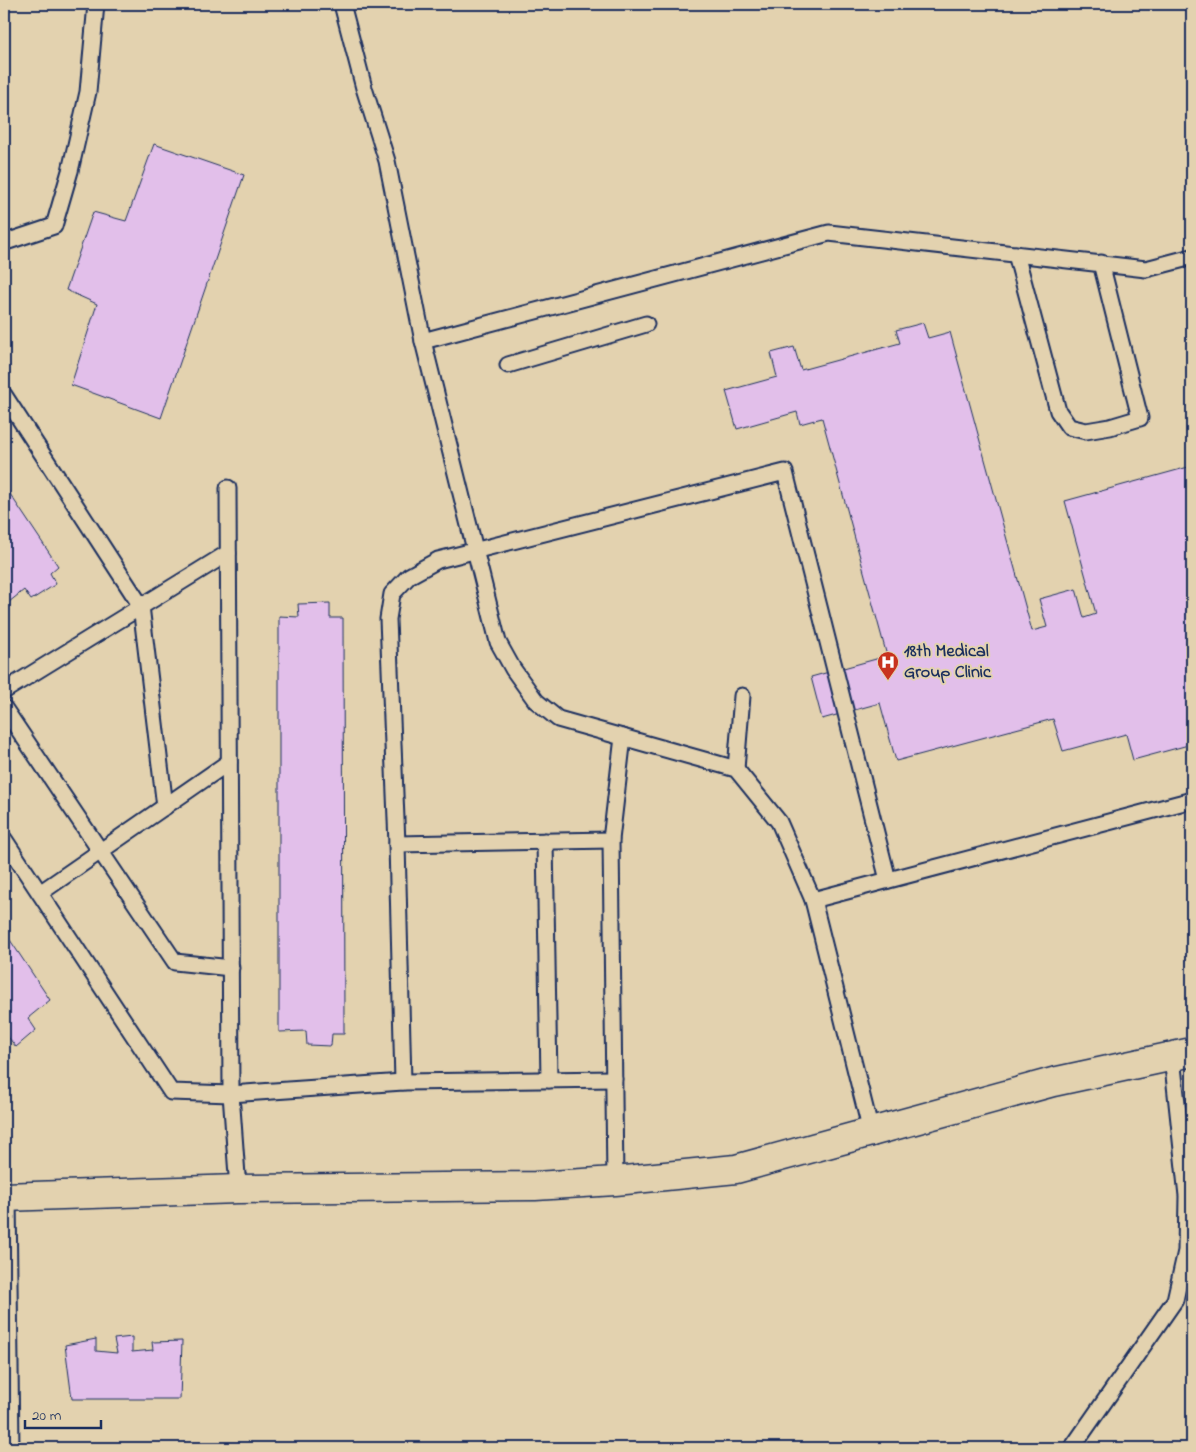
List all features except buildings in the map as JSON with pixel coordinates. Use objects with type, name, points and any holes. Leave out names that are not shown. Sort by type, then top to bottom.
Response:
[{"type":"street","points":[[6,1197],[238,1189],[535,1186],[736,1170],[1052,1082],[1182,1054]]},
{"type":"lane","points":[[4,240],[9,241],[54,226],[70,171],[88,92],[96,4]]},
{"type":"lane","points":[[342,4],[364,88],[387,161],[423,341],[498,642],[513,669],[536,701],[558,719],[736,769],[778,822],[813,900],[871,1132]]},
{"type":"lane","points":[[423,341],[829,233],[1146,269],[1192,257]]},
{"type":"lane","points":[[1016,254],[1058,411],[1069,427],[1086,431],[1110,427],[1140,418],[1101,264]]},
{"type":"lane","points":[[508,364],[646,324]]},
{"type":"lane","points":[[4,395],[141,606],[164,807]]},
{"type":"lane","points":[[403,1082],[397,844],[388,619],[392,594],[409,576],[438,560],[785,472],[888,880]]},
{"type":"lane","points":[[228,488],[231,1094],[238,1189]]},
{"type":"lane","points":[[4,691],[228,553]]},
{"type":"lane","points":[[736,769],[742,696]]},
{"type":"lane","points":[[4,708],[175,962],[231,968]]},
{"type":"lane","points":[[615,1181],[611,840],[623,737]]},
{"type":"lane","points":[[40,893],[229,762]]},
{"type":"lane","points":[[813,900],[1192,800]]},
{"type":"lane","points":[[4,839],[171,1092],[231,1094],[403,1082],[614,1079]]},
{"type":"lane","points":[[397,844],[611,840]]},
{"type":"lane","points":[[545,841],[550,1080]]},
{"type":"lane","points":[[1072,1448],[1174,1300],[1186,1250],[1187,1196],[1182,1054]]},
{"type":"lane","points":[[6,1197],[11,1448]]},
{"type":"place","name":"18th Medical Group Clinic","points":[[888,681]]}]
